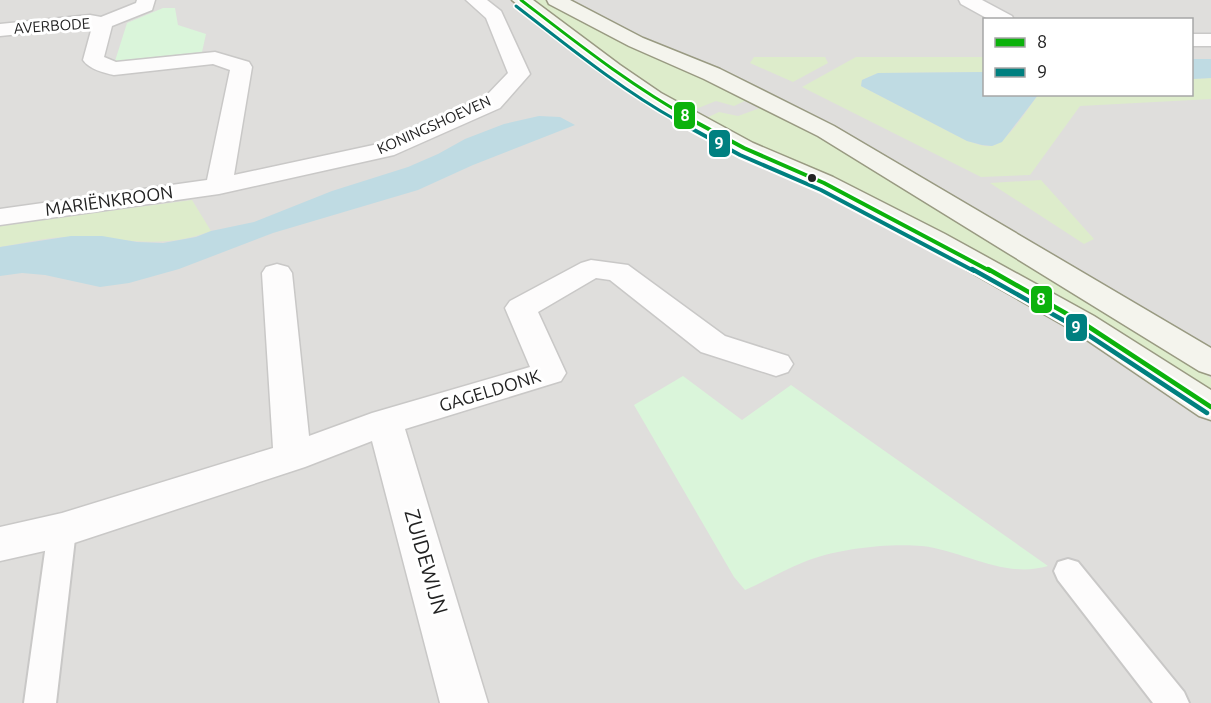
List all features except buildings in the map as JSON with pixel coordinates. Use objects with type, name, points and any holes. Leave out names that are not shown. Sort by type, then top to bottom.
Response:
[{"type":"main road","points":[[521,0],[612,70],[653,98],[744,148],[824,183],[935,240],[1083,323],[1211,407]]},
{"type":"main road","points":[[556,0],[636,42],[733,84],[826,131],[1211,363]]},
{"type":"street","points":[[146,0],[145,6],[103,24],[93,60],[114,69],[217,49],[241,67],[219,186]]},
{"type":"street","name":"KONINGSHOEVEN","points":[[219,186],[386,150],[492,103],[519,74],[494,15],[475,0]]},
{"type":"street","points":[[968,0],[1001,18]]},
{"type":"street","name":"AVERBODE","points":[[0,30],[90,21],[103,24]]},
{"type":"street","points":[[1193,40],[1211,40]]},
{"type":"street","name":"MARIËNKROON","points":[[0,217],[219,186]]},
{"type":"street","name":"GAGELDONK","points":[[0,544],[62,530],[291,458],[385,422],[549,373],[521,308],[591,269],[618,271],[713,344],[776,364]]},
{"type":"street","points":[[278,273],[291,458]]},
{"type":"street","name":"ZUIDEWIJN","points":[[385,422],[464,703]]},
{"type":"lane","points":[[40,703],[62,530]]},
{"type":"lane","points":[[1068,571],[1173,703]]},
{"type":"shaded area","points":[[0,0],[1211,0],[1211,703],[0,703]]},
{"type":"green space","points":[[531,0],[545,0],[576,19],[749,99],[734,106],[716,101],[691,111],[603,53]]},
{"type":"green space","points":[[163,8],[175,8],[178,25],[206,34],[202,52],[115,61],[127,23]]},
{"type":"green space","points":[[754,57],[825,57],[828,63],[793,82],[750,63]]},
{"type":"green space","points":[[856,57],[983,57],[983,72],[878,73],[862,80],[861,86],[967,141],[985,146],[997,144],[1004,139],[1037,96],[1193,96],[1193,79],[1211,78],[1211,99],[1080,106],[1030,175],[981,177],[802,87]]},
{"type":"green space","points":[[763,107],[867,165],[1211,378],[1211,394],[831,179],[704,119],[719,112],[738,116]]},
{"type":"green space","points":[[1041,180],[1094,239],[1084,244],[990,183]]},
{"type":"green space","points":[[192,200],[211,231],[193,237],[159,242],[65,237],[0,247],[0,225]]},
{"type":"green space","points":[[683,376],[742,420],[791,385],[1048,566],[1016,569],[1000,567],[922,546],[878,546],[817,557],[745,590],[734,577],[634,405]]},
{"type":"water","points":[[1193,59],[1211,59],[1211,78],[1193,79]]},
{"type":"water","points":[[983,72],[983,96],[1037,96],[1002,142],[992,146],[982,145],[967,141],[861,86],[862,80],[878,73]]},
{"type":"water","points":[[539,116],[560,117],[575,125],[473,165],[418,190],[273,233],[179,269],[129,283],[100,287],[45,275],[22,273],[0,276],[0,247],[71,236],[102,236],[137,242],[163,243],[196,237],[211,231],[254,222],[332,191],[408,167],[465,139],[504,124]]},
{"type":"transit line","name":"8","points":[[521,0],[612,70],[653,98],[744,148],[824,183],[935,240],[1083,323],[1211,407]]},
{"type":"transit line","name":"9","points":[[516,6],[607,76],[649,105],[740,155],[821,190],[931,247],[1079,329],[1207,413]]}]
